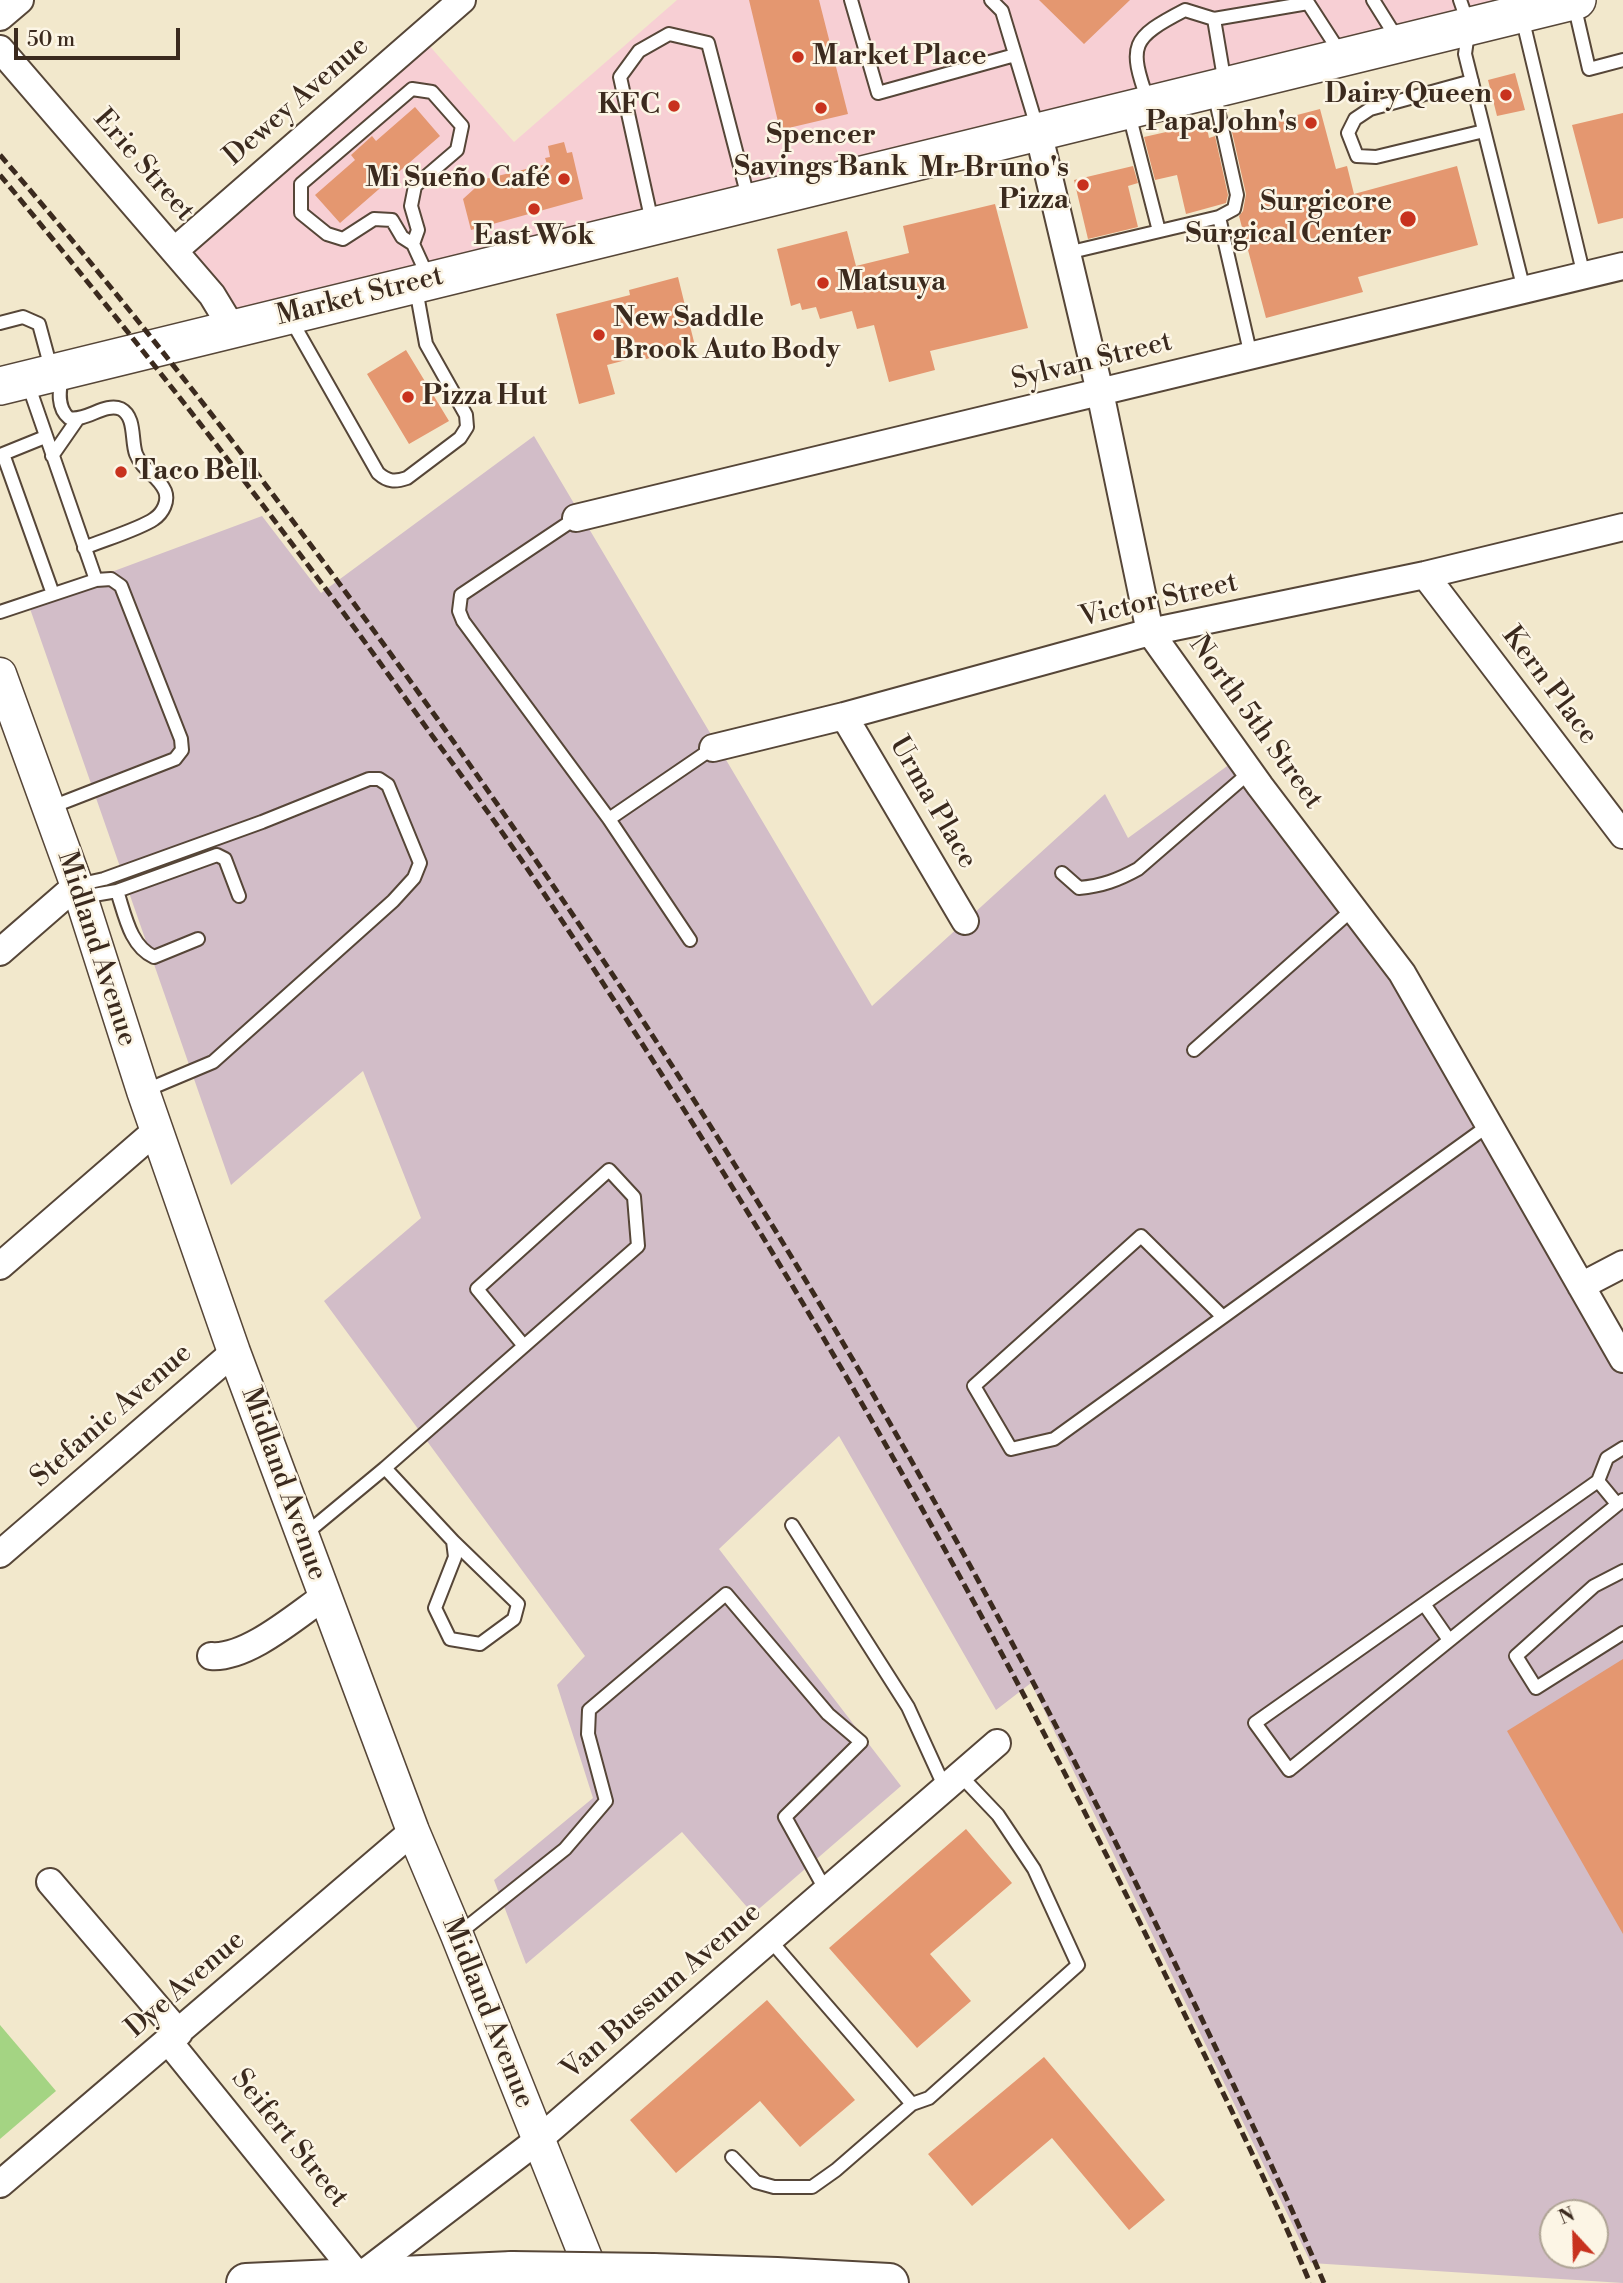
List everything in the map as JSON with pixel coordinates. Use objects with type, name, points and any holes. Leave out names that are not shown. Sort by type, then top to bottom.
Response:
[{"type":"highway","points":[[246,2283],[512,2271],[653,2273],[889,2283]]},
{"type":"main road","name":"Market Street","points":[[35,377],[1400,43],[1464,13],[1521,13],[1566,1]]},
{"type":"street","points":[[0,17],[20,0]]},
{"type":"street","name":"Dewey Avenue","points":[[174,251],[462,0]]},
{"type":"street","name":"Erie Street","points":[[0,49],[212,295],[232,328]]},
{"type":"street","name":"North 5th Street","points":[[1038,131],[1100,392],[1150,632],[1250,772],[1402,973],[1623,1359]]},
{"type":"street","name":"Sylvan Street","points":[[576,518],[1623,266]]},
{"type":"street","name":"Victor Street","points":[[713,748],[844,716],[1150,632],[1425,575],[1623,527]]},
{"type":"street","name":"Kern Place","points":[[1425,575],[1623,835]]},
{"type":"street","name":"Midland Avenue","points":[[0,674],[79,891],[144,1091],[234,1352],[413,1831],[596,2283]]},
{"type":"street","name":"Urma Place","points":[[844,716],[965,921]]},
{"type":"street","points":[[0,952],[79,891]]},
{"type":"street","points":[[0,1266],[158,1129]]},
{"type":"street","points":[[1581,1286],[1623,1264]]},
{"type":"street","name":"Stefanic Avenue","points":[[0,1554],[234,1352]]},
{"type":"street","points":[[211,1656],[236,1654],[325,1596]]},
{"type":"street","name":"Van Bussum Avenue","points":[[359,2277],[538,2140],[997,1743]]},
{"type":"street","name":"Dye Avenue","points":[[0,2184],[413,1831]]},
{"type":"street","name":"Seifert Street","points":[[50,1882],[174,2037],[359,2277]]},
{"type":"lane","points":[[851,0],[878,93],[1015,55]]},
{"type":"lane","points":[[991,0],[1002,11],[1038,131]]},
{"type":"lane","points":[[1373,0],[1400,43]]},
{"type":"lane","points":[[1566,1],[1589,69],[1623,60]]},
{"type":"lane","points":[[1159,231],[1139,107],[1135,55],[1138,44],[1159,24],[1182,5],[1214,19],[1308,3],[1343,57]]},
{"type":"lane","points":[[1464,13],[1465,54],[1524,290]]},
{"type":"lane","points":[[1521,13],[1584,276]]},
{"type":"lane","points":[[1067,253],[1219,217],[1234,209],[1237,195],[1219,87],[1214,19]]},
{"type":"lane","points":[[652,225],[620,77],[639,51],[669,34],[708,43],[749,201]]},
{"type":"lane","points":[[1472,81],[1370,109],[1355,119],[1348,132],[1357,156],[1376,157],[1484,131]]},
{"type":"lane","points":[[288,315],[378,473],[388,481],[397,482],[407,478],[460,439],[467,427],[466,415],[426,344],[422,281],[413,244],[418,230],[411,206],[415,186],[457,150],[462,126],[432,92],[412,89],[301,184],[301,213],[327,234],[343,239],[374,219],[393,220],[402,237],[413,244]]},
{"type":"lane","points":[[1219,217],[1251,355]]},
{"type":"lane","points":[[0,323],[23,317],[39,324],[35,377],[45,437],[96,580]]},
{"type":"lane","points":[[35,377],[60,386],[61,406],[69,418],[77,420],[105,410],[124,411],[130,421],[137,458],[162,485],[167,495],[165,508],[155,519],[85,548]]},
{"type":"lane","points":[[52,456],[77,420]]},
{"type":"lane","points":[[45,437],[3,454],[53,594]]},
{"type":"lane","points":[[576,518],[461,595],[459,611],[463,621],[609,819],[690,940]]},
{"type":"lane","points":[[0,612],[96,580],[111,579],[121,586],[181,738],[182,750],[175,759],[49,808]]},
{"type":"lane","points":[[609,819],[713,748]]},
{"type":"lane","points":[[1062,873],[1079,888],[1096,887],[1116,881],[1138,870],[1250,772]]},
{"type":"lane","points":[[79,891],[104,879],[249,827],[369,779],[379,779],[388,785],[421,863],[414,877],[393,901],[213,1062],[144,1091]]},
{"type":"lane","points":[[79,891],[117,891],[218,855],[225,859],[239,896]]},
{"type":"lane","points":[[117,891],[132,936],[142,951],[155,957],[198,939]]},
{"type":"lane","points":[[1194,1050],[1353,909]]},
{"type":"lane","points":[[1223,1317],[1141,1236],[974,1386],[1011,1450],[1054,1439],[1489,1125]]},
{"type":"lane","points":[[303,1536],[385,1468],[638,1246],[634,1197],[609,1170],[477,1289],[524,1346]]},
{"type":"lane","points":[[1598,1481],[1620,1502],[1289,1770],[1255,1723],[1598,1481],[1606,1458],[1623,1448]]},
{"type":"lane","points":[[385,1468],[453,1541],[518,1604],[514,1619],[480,1644],[450,1639],[435,1608],[455,1556],[453,1541]]},
{"type":"lane","points":[[732,2157],[756,2182],[774,2187],[812,2187],[912,2104],[929,2098],[1078,1965],[1034,1869],[998,1815],[953,1781],[792,1525]]},
{"type":"lane","points":[[1623,1572],[1594,1586],[1516,1656],[1536,1688],[1623,1633]]},
{"type":"lane","points":[[457,1936],[565,1849],[606,1801],[588,1734],[589,1710],[726,1594],[828,1714],[861,1742],[785,1817],[825,1891]]},
{"type":"lane","points":[[1424,1604],[1450,1640]]},
{"type":"lane","points":[[770,1940],[912,2104]]},
{"type":"shaded area","points":[[677,0],[1534,0],[234,318],[180,252],[427,43],[514,142]]},
{"type":"shaded area","points":[[534,436],[872,1006],[1105,794],[1128,838],[1241,756],[1432,1009],[1623,1342],[1623,2283],[1311,2263],[1031,1683],[996,1710],[839,1436],[719,1549],[901,1786],[753,1914],[682,1832],[526,1964],[494,1880],[593,1798],[557,1685],[585,1656],[324,1301],[421,1218],[363,1071],[231,1185],[28,603],[262,516],[321,593]]},
{"type":"green space","points":[[0,2025],[56,2091],[0,2139]]},
{"type":"building","name":"Market Place","points":[[749,0],[819,0],[848,114],[780,130]]},
{"type":"building","points":[[1039,0],[1130,0],[1084,44]]},
{"type":"building","name":"Dairy Queen","points":[[1515,73],[1525,110],[1497,116],[1488,80]]},
{"type":"building","points":[[415,107],[440,136],[340,223],[315,195],[355,160],[351,155],[372,136],[376,141]]},
{"type":"building","points":[[1320,109],[1336,169],[1347,166],[1354,194],[1457,166],[1478,245],[1358,277],[1363,292],[1266,318],[1239,216],[1243,211],[1246,194],[1232,132]]},
{"type":"building","points":[[1623,113],[1623,218],[1598,224],[1572,125]]},
{"type":"building","points":[[1206,123],[1209,138],[1215,136],[1228,195],[1226,203],[1186,214],[1177,175],[1155,180],[1144,137]]},
{"type":"building","points":[[564,142],[567,153],[572,152],[583,199],[471,230],[463,199],[485,179],[547,164],[545,158],[550,157],[548,146]]},
{"type":"building","points":[[1133,166],[1138,183],[1128,186],[1138,227],[1088,239],[1074,180]]},
{"type":"building","points":[[995,204],[1028,328],[930,351],[935,370],[889,382],[874,325],[857,329],[852,311],[820,319],[816,307],[802,310],[800,303],[791,306],[777,249],[847,231],[856,266],[909,253],[903,226]]},
{"type":"building","points":[[678,277],[695,346],[646,359],[645,355],[607,365],[615,394],[579,404],[556,314],[630,295],[629,290]]},
{"type":"building","name":"Pizza Hut","points":[[406,350],[449,421],[409,444],[367,374]]},
{"type":"building","points":[[1623,1659],[1623,1934],[1507,1731]]},
{"type":"building","points":[[966,1829],[1012,1883],[930,1954],[971,2001],[917,2048],[829,1948]]},
{"type":"building","points":[[767,2000],[855,2100],[800,2147],[760,2101],[676,2173],[630,2120]]},
{"type":"building","points":[[1044,2057],[1165,2200],[1129,2230],[1052,2138],[972,2206],[928,2154]]},
{"type":"railway","points":[[0,155],[172,364],[282,506],[389,651],[543,871],[738,1170],[831,1322],[1007,1633],[1090,1791],[1169,1951],[1268,2158],[1324,2283]]},
{"type":"railway","points":[[0,175],[219,448],[377,659],[537,883],[707,1146],[868,1414],[1019,1687],[1091,1825],[1219,2084],[1310,2283]]},
{"type":"place","name":"Market Place","points":[[798,57]]},
{"type":"place","name":"Dairy Queen","points":[[1506,95]]},
{"type":"place","name":"KFC","points":[[674,106]]},
{"type":"place","name":"Spencer Savings Bank","points":[[821,108]]},
{"type":"place","name":"Papa John's","points":[[1311,123]]},
{"type":"place","name":"Mi Sueño Café","points":[[564,179]]},
{"type":"place","name":"Mr Bruno's Pizza","points":[[1083,185]]},
{"type":"place","name":"East Wok","points":[[534,209]]},
{"type":"place","name":"Surgicore Surgical Center","points":[[1408,219]]},
{"type":"place","name":"Matsuya","points":[[823,283]]},
{"type":"place","name":"New Saddle Brook Auto Body","points":[[599,335]]},
{"type":"place","name":"Pizza Hut","points":[[408,397]]},
{"type":"place","name":"Taco Bell","points":[[121,472]]}]
